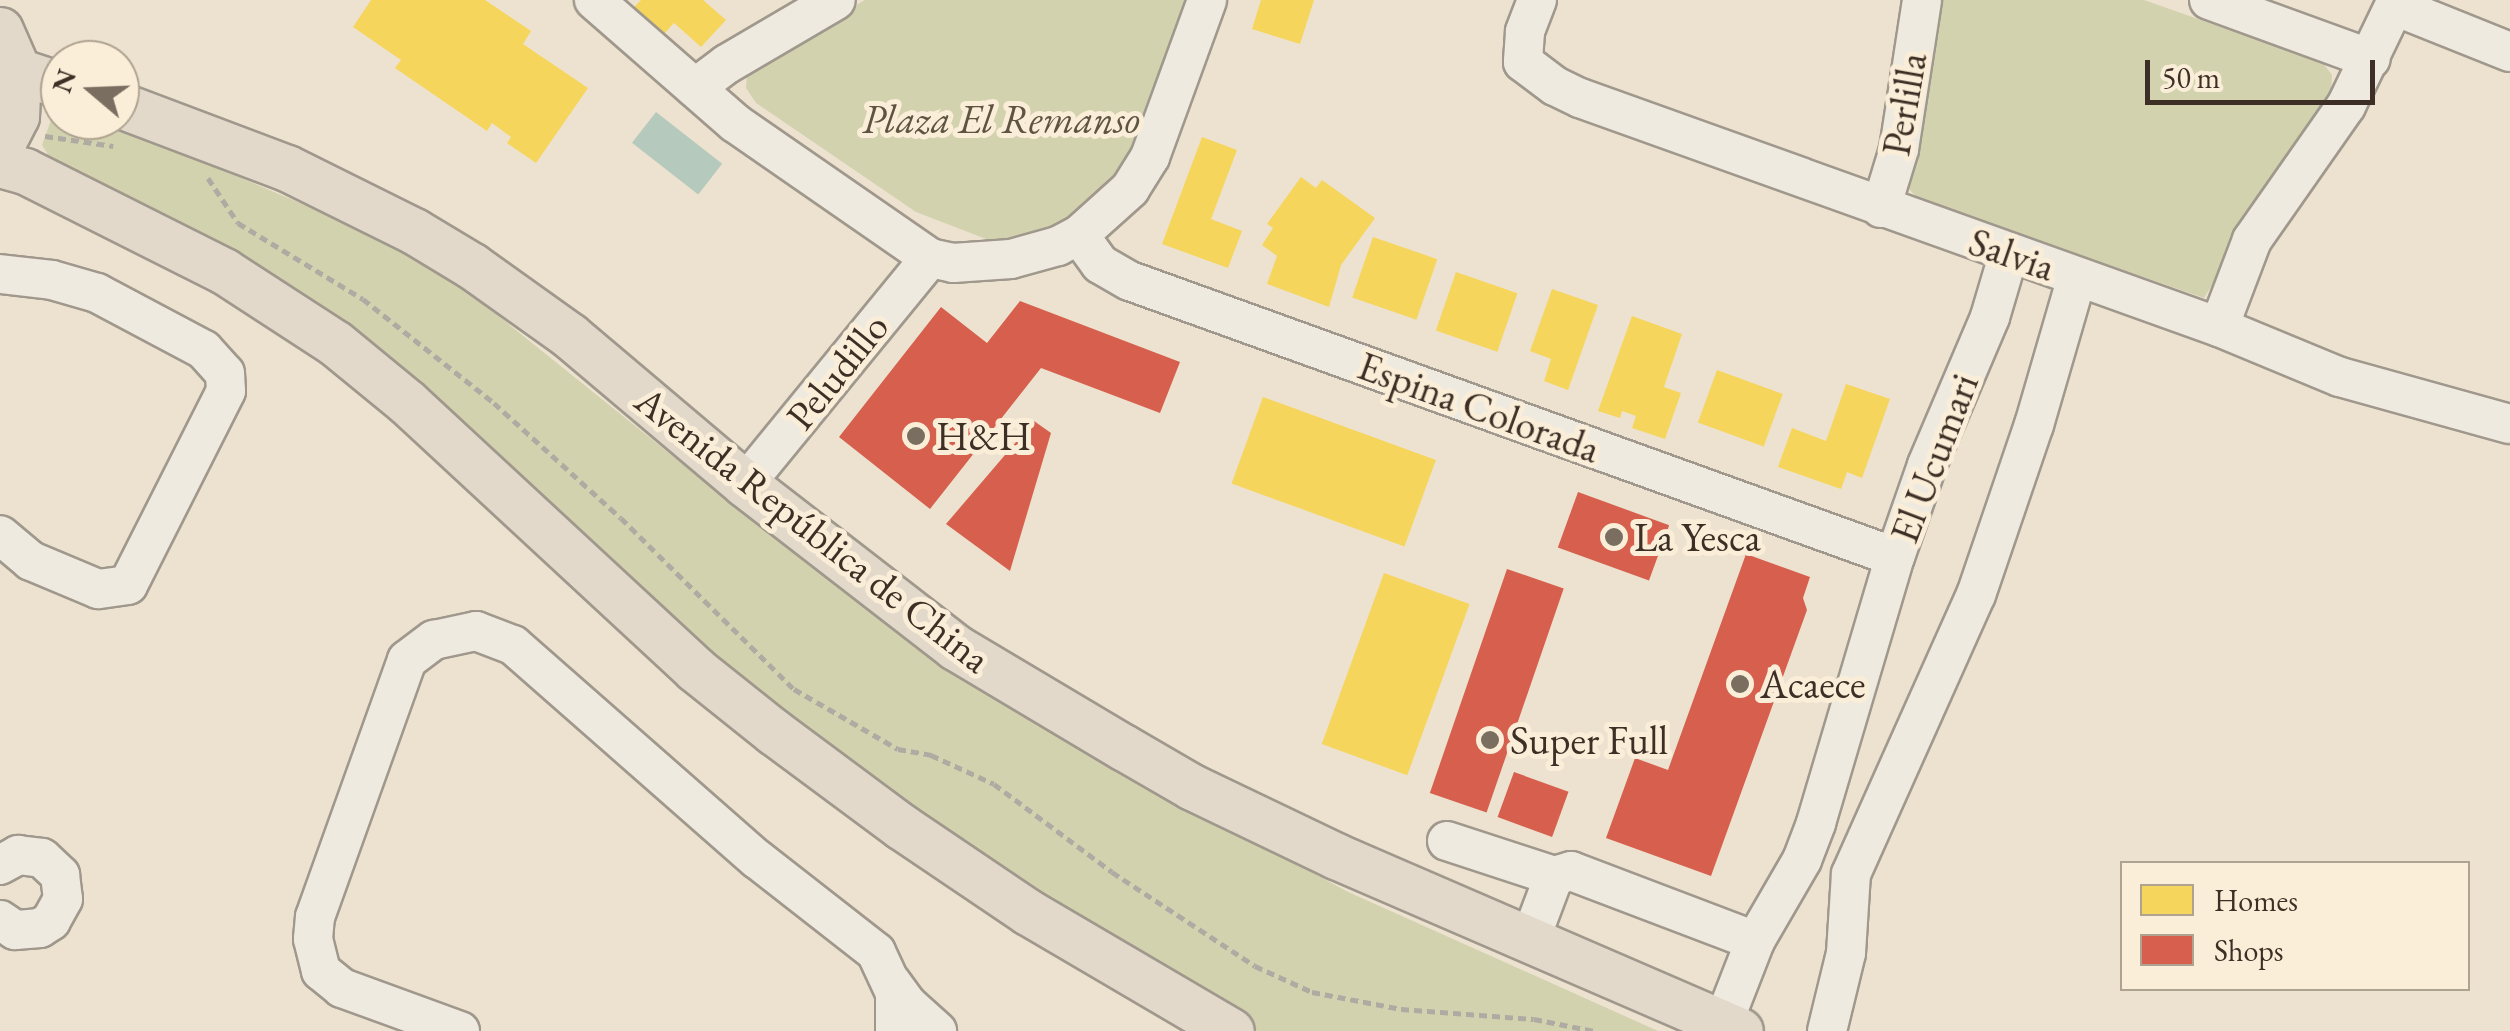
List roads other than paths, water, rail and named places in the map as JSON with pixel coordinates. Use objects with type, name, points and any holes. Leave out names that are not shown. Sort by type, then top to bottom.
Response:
[{"type":"main road","points":[[0,30],[18,71],[8,132]]},
{"type":"main road","points":[[18,71],[40,78]]},
{"type":"main road","name":"Avenida República de China","points":[[140,131],[287,168],[443,248],[570,336],[744,484],[955,647],[1192,787],[1728,1029]]},
{"type":"main road","points":[[0,164],[25,171],[224,271],[336,343],[408,403],[694,669],[774,732],[902,827],[1028,912],[1231,1031]]},
{"type":"street","points":[[594,0],[736,123],[930,258],[954,263],[1011,258],[1079,235],[1130,189],[1150,158],[1206,0]]},
{"type":"street","points":[[695,88],[726,64],[836,0]]},
{"type":"street","name":"Salvia","points":[[1537,0],[1525,32],[1523,62],[1530,70],[1580,98],[2219,327],[2340,377],[2510,424]]},
{"type":"street","name":"Perlilla","points":[[1881,208],[1899,149],[1922,0]]},
{"type":"street","points":[[2209,0],[2371,58]]},
{"type":"street","points":[[2219,327],[2252,240],[2346,106],[2396,3],[2510,52]]},
{"type":"street","name":"Espina Colorada","points":[[1079,235],[1100,264],[1130,281],[1895,558]]},
{"type":"street","name":"El Ucumari","points":[[1728,1029],[1754,941],[1802,860],[1895,558],[1927,465],[1990,317],[2009,253]]},
{"type":"street","name":"Peludillo","points":[[744,484],[930,258]]},
{"type":"street","points":[[0,274],[52,280],[97,293],[204,350],[225,373],[226,391],[128,585],[98,589],[32,561],[0,535]]},
{"type":"street","name":"El Ucumari","points":[[1827,1031],[1846,953],[1851,874],[1971,609],[2008,510],[2077,277]]},
{"type":"street","points":[[460,1031],[342,988],[321,971],[313,939],[315,917],[407,660],[416,649],[457,632],[476,630],[513,644],[756,860],[856,934],[876,952],[906,1003],[936,1031]]},
{"type":"street","points":[[1447,842],[1554,876],[1571,870],[1754,941]]},
{"type":"street","points":[[0,865],[18,855],[42,858],[60,875],[63,899],[51,921],[40,928],[15,930],[0,920]]},
{"type":"street","points":[[1802,860],[1851,874]]},
{"type":"street","points":[[1530,940],[1554,876]]},
{"type":"street","points":[[890,980],[898,1016],[895,1031]]},
{"type":"place","name":"H&H","points":[[916,436]]},
{"type":"place","name":"La Yesca","points":[[1614,537]]},
{"type":"place","name":"Acaece","points":[[1740,684]]},
{"type":"place","name":"Super Full","points":[[1490,740]]},
{"type":"park label","name":"Plaza El Remanso","points":[[1001,119]]}]
